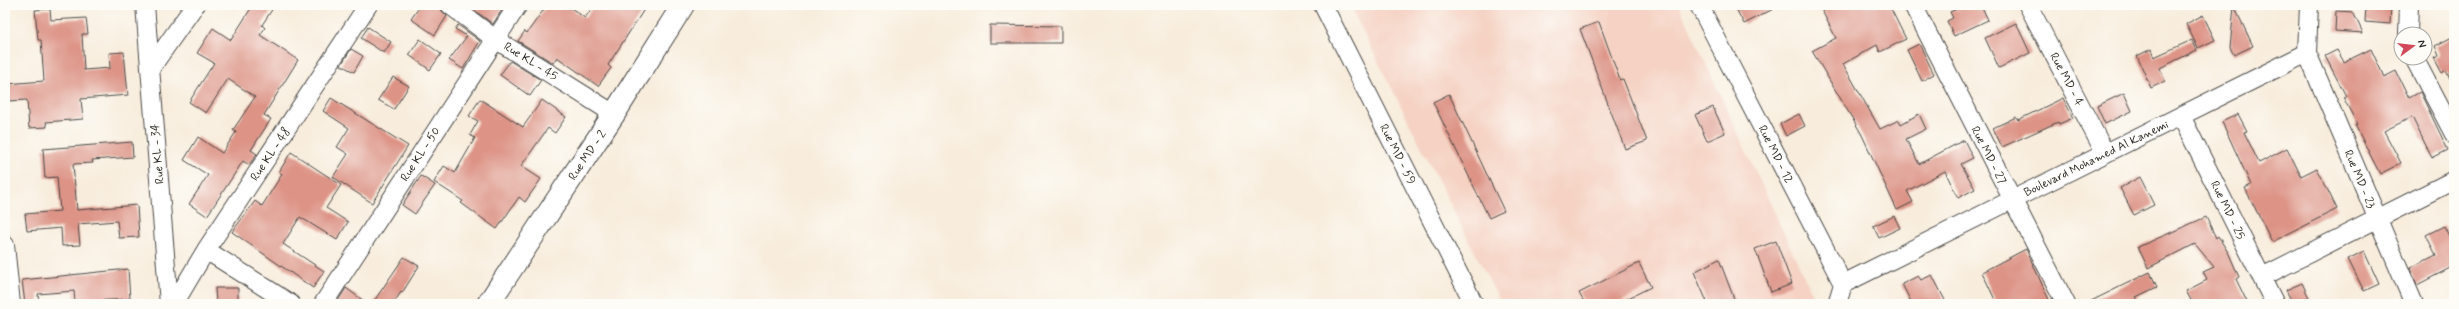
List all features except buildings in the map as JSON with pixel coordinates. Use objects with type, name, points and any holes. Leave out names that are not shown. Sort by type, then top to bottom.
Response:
[{"type":"street","name":"Rue KL - 34","points":[[145,5],[169,304]]},
{"type":"street","points":[[150,69],[195,5]]},
{"type":"street","name":"Rue KL - 48","points":[[174,304],[206,250],[368,5]]},
{"type":"street","name":"Rue KL - 45","points":[[450,5],[495,39],[614,114]]},
{"type":"street","name":"Rue KL - 50","points":[[323,304],[518,5]]},
{"type":"street","name":"Rue MD - 2","points":[[488,304],[614,114],[683,5]]},
{"type":"street","name":"Rue MD - 59","points":[[1323,5],[1474,304]]},
{"type":"street","name":"Rue MD - 12","points":[[1699,5],[1843,284]]},
{"type":"street","name":"Rue MD - 27","points":[[1913,5],[2011,200],[2066,304]]},
{"type":"street","name":"Rue MD - 4","points":[[2028,5],[2106,153]]},
{"type":"street","points":[[2307,53],[2309,5]]},
{"type":"street","points":[[2408,26],[2409,5]]},
{"type":"street","name":"Boulevard Mohamed Al Kanemi","points":[[1843,284],[2307,53]]},
{"type":"street","name":"Rue MD - 23","points":[[2307,53],[2414,304]]},
{"type":"street","points":[[2418,66],[2454,134]]},
{"type":"street","name":"Rue MD - 25","points":[[2181,116],[2275,304]]},
{"type":"street","points":[[2262,277],[2454,180]]},
{"type":"street","points":[[5,245],[11,304]]},
{"type":"street","points":[[206,250],[291,304]]},
{"type":"street","points":[[1837,304],[1843,284]]},
{"type":"shaded area","points":[[1359,5],[1679,5],[1812,294],[1808,304],[1501,304],[1353,12]]}]
